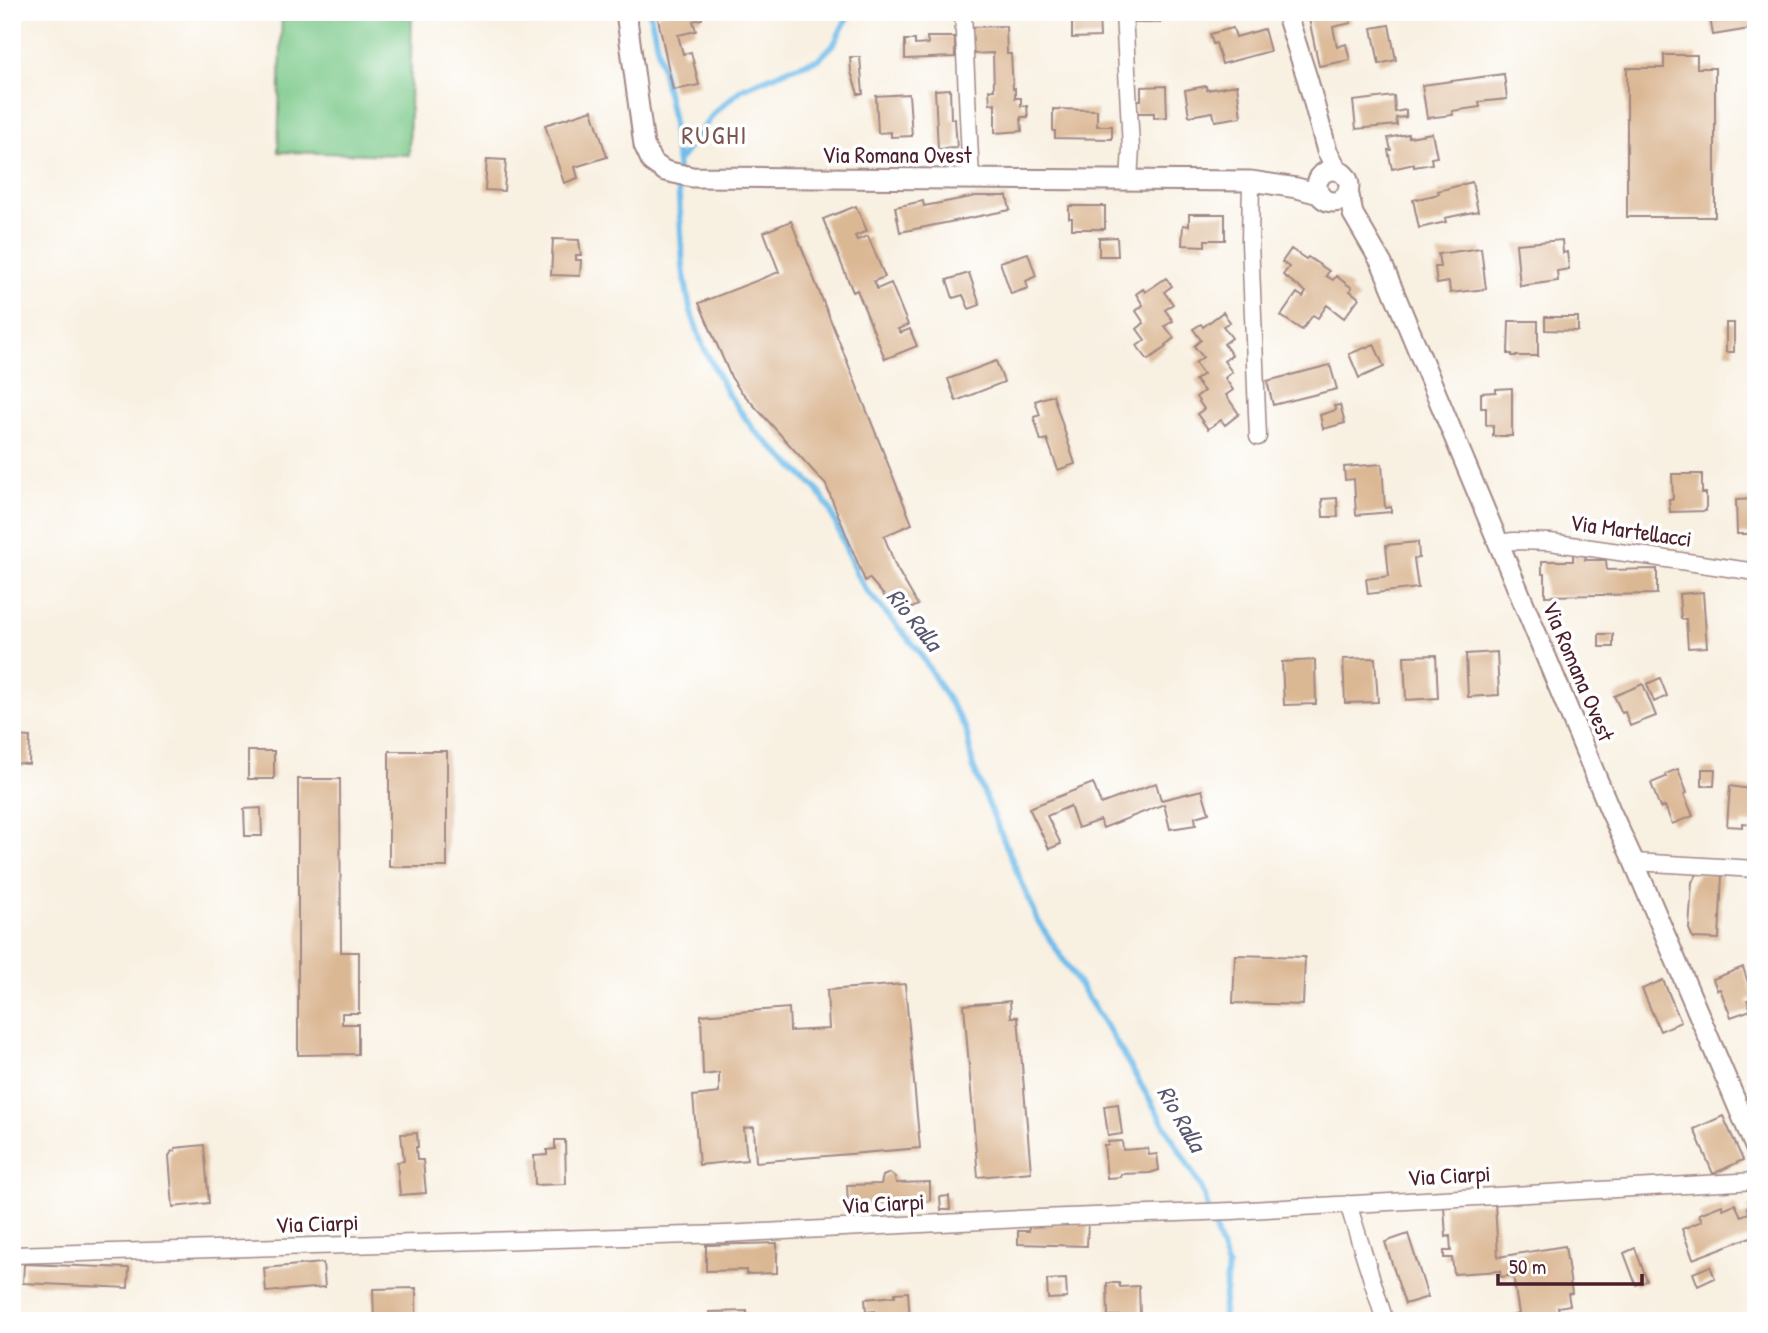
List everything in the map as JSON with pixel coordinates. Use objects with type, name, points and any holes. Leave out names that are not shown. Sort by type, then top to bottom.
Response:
[{"type":"street","name":"Via Romana Ovest","points":[[626,12],[644,145],[652,162],[665,171],[692,177],[1251,181],[1297,188],[1331,184],[1353,214],[1382,264],[1610,810],[1756,1149]]},
{"type":"street","points":[[963,12],[971,179]]},
{"type":"street","points":[[1124,12],[1129,180]]},
{"type":"street","points":[[1286,12],[1327,151],[1331,184]]},
{"type":"street","points":[[1251,181],[1250,242],[1258,437]]},
{"type":"street","name":"Via Martellacci","points":[[1499,543],[1550,541],[1756,572]]},
{"type":"street","points":[[1634,862],[1756,869]]},
{"type":"street","name":"Via Ciarpi","points":[[12,1255],[725,1234],[1232,1211],[1756,1181]]},
{"type":"street","points":[[1348,1204],[1385,1321]]},
{"type":"green space","points":[[282,12],[412,12],[409,155],[278,152]]},
{"type":"building","points":[[701,12],[702,19],[693,21],[696,31],[678,35],[683,54],[691,52],[699,85],[673,90],[657,14]]},
{"type":"building","points":[[1072,12],[1099,14],[1100,37],[1072,38]]},
{"type":"building","points":[[1134,12],[1160,12],[1160,23],[1135,23]]},
{"type":"building","points":[[1183,12],[1204,12],[1205,18],[1184,19]]},
{"type":"building","points":[[1349,12],[1351,23],[1333,27],[1337,47],[1346,44],[1350,60],[1319,66],[1309,19]]},
{"type":"building","points":[[1709,12],[1756,12],[1756,28],[1713,35]]},
{"type":"building","points":[[1389,25],[1396,60],[1379,64],[1372,28]]},
{"type":"building","points":[[1006,26],[1007,54],[1011,54],[1015,98],[1021,98],[1021,106],[1027,106],[1028,117],[1021,117],[1022,131],[995,133],[995,103],[990,104],[989,90],[994,90],[993,53],[971,54],[970,27]]},
{"type":"building","points":[[1233,28],[1236,37],[1264,29],[1270,51],[1222,64],[1216,43],[1213,44],[1210,34]]},
{"type":"building","points":[[927,37],[955,37],[955,57],[905,59],[905,40],[915,40],[915,45],[928,44]]},
{"type":"building","points":[[1664,55],[1697,55],[1697,68],[1715,68],[1715,217],[1627,217],[1627,68],[1664,68]]},
{"type":"building","points":[[850,57],[860,57],[863,94],[858,94],[851,72]]},
{"type":"building","points":[[1504,74],[1507,99],[1479,102],[1480,107],[1452,111],[1453,115],[1427,118],[1422,85]]},
{"type":"building","points":[[1237,85],[1241,117],[1215,121],[1213,112],[1189,116],[1185,90],[1206,86],[1207,90]]},
{"type":"building","points":[[1166,86],[1167,117],[1154,118],[1154,113],[1135,113],[1135,100],[1141,100],[1141,87]]},
{"type":"building","points":[[950,89],[951,119],[955,119],[957,148],[938,149],[935,90]]},
{"type":"building","points":[[909,94],[912,136],[891,137],[891,132],[878,133],[876,96]]},
{"type":"building","points":[[1394,96],[1395,112],[1406,110],[1406,117],[1396,118],[1397,125],[1356,129],[1353,101]]},
{"type":"building","points":[[1053,109],[1097,110],[1097,126],[1112,126],[1112,139],[1055,138]]},
{"type":"building","points":[[592,110],[607,157],[575,167],[578,178],[564,183],[545,125]]},
{"type":"building","points":[[1432,133],[1437,157],[1431,158],[1432,164],[1414,167],[1414,164],[1392,169],[1388,138]]},
{"type":"building","points":[[487,159],[506,160],[504,191],[485,190]]},
{"type":"building","points":[[1472,182],[1478,211],[1445,218],[1446,222],[1419,228],[1413,200]]},
{"type":"building","points":[[976,196],[1007,196],[1010,210],[900,232],[895,207],[923,201],[924,206]]},
{"type":"building","points":[[856,206],[867,231],[855,236],[857,240],[868,236],[885,277],[874,281],[877,289],[891,283],[908,325],[898,329],[900,333],[910,329],[917,346],[885,359],[857,290],[853,292],[823,219]]},
{"type":"building","points":[[1069,206],[1105,206],[1105,229],[1072,229]]},
{"type":"building","points":[[1189,214],[1225,214],[1225,240],[1205,240],[1205,246],[1182,245],[1183,225],[1189,226]]},
{"type":"building","points":[[791,221],[912,524],[884,536],[896,567],[918,605],[900,614],[869,578],[865,581],[826,485],[731,377],[699,303],[779,272],[764,232]]},
{"type":"building","points":[[1117,237],[1118,256],[1099,256],[1099,238]]},
{"type":"building","points":[[553,239],[579,240],[581,255],[576,255],[576,260],[581,260],[580,276],[551,275]]},
{"type":"building","points":[[1562,240],[1569,269],[1557,271],[1558,281],[1520,286],[1516,244]]},
{"type":"building","points":[[1481,248],[1486,289],[1450,293],[1449,282],[1437,284],[1435,267],[1440,267],[1438,254]]},
{"type":"building","points":[[1291,249],[1329,271],[1326,276],[1333,280],[1336,276],[1352,288],[1350,291],[1359,298],[1344,318],[1327,305],[1318,318],[1313,315],[1302,330],[1281,316],[1297,293],[1303,297],[1306,292],[1283,275],[1289,267],[1282,262]]},
{"type":"building","points":[[1028,253],[1036,276],[1026,281],[1028,288],[1011,294],[1000,262]]},
{"type":"building","points":[[969,273],[980,305],[969,309],[963,295],[953,298],[947,280]]},
{"type":"building","points":[[1166,278],[1172,286],[1164,292],[1173,304],[1165,310],[1173,321],[1165,326],[1174,338],[1148,360],[1137,346],[1145,340],[1137,329],[1144,323],[1136,311],[1143,305],[1136,294],[1143,289],[1145,292]]},
{"type":"building","points":[[1223,312],[1230,322],[1223,326],[1232,338],[1224,344],[1232,355],[1224,361],[1232,372],[1225,378],[1233,390],[1226,395],[1239,414],[1225,425],[1221,420],[1208,429],[1197,414],[1204,409],[1196,397],[1204,391],[1195,380],[1203,374],[1195,363],[1203,357],[1194,346],[1201,340],[1193,329],[1201,324],[1203,327]]},
{"type":"building","points":[[1545,317],[1578,317],[1578,331],[1545,330]]},
{"type":"building","points":[[1509,321],[1538,321],[1538,356],[1508,354]]},
{"type":"building","points":[[1726,323],[1734,323],[1734,352],[1726,352]]},
{"type":"building","points":[[1374,344],[1384,367],[1359,378],[1349,354]]},
{"type":"building","points":[[996,361],[1004,382],[956,401],[948,379]]},
{"type":"building","points":[[1330,365],[1337,389],[1273,405],[1267,381]]},
{"type":"building","points":[[1512,388],[1512,436],[1493,436],[1493,425],[1486,425],[1486,408],[1481,408],[1481,393]]},
{"type":"building","points":[[1053,395],[1075,464],[1058,470],[1047,439],[1041,441],[1034,417],[1040,415],[1035,401]]},
{"type":"building","points":[[1340,405],[1345,423],[1323,429],[1320,415],[1336,410],[1334,406]]},
{"type":"building","points":[[1382,464],[1385,508],[1391,507],[1391,512],[1356,515],[1354,479],[1345,480],[1344,467]]},
{"type":"building","points":[[1672,474],[1702,474],[1706,511],[1670,512],[1669,499],[1673,499]]},
{"type":"building","points":[[1337,498],[1338,517],[1323,517],[1322,499]]},
{"type":"building","points":[[1756,499],[1756,531],[1751,531],[1751,534],[1737,534],[1736,500]]},
{"type":"building","points":[[1418,542],[1419,558],[1414,559],[1418,588],[1368,594],[1366,579],[1389,576],[1386,545]]},
{"type":"building","points":[[1573,554],[1586,554],[1585,560],[1606,560],[1607,570],[1657,569],[1657,594],[1545,596],[1542,561],[1573,561]]},
{"type":"building","points":[[1703,592],[1707,647],[1688,648],[1686,619],[1681,619],[1679,594]]},
{"type":"building","points":[[1599,634],[1613,634],[1613,647],[1599,647]]},
{"type":"building","points":[[1497,652],[1499,695],[1468,697],[1466,654]]},
{"type":"building","points":[[1436,655],[1438,698],[1406,700],[1404,656]]},
{"type":"building","points":[[1375,658],[1378,702],[1345,703],[1343,659]]},
{"type":"building","points":[[1315,660],[1316,704],[1284,705],[1282,662]]},
{"type":"building","points":[[1660,678],[1667,696],[1654,702],[1647,684]]},
{"type":"building","points":[[1643,684],[1656,716],[1630,726],[1625,712],[1622,713],[1614,696]]},
{"type":"building","points":[[13,736],[30,737],[29,764],[12,763]]},
{"type":"building","points":[[248,751],[274,751],[274,779],[248,779]]},
{"type":"building","points":[[389,751],[447,751],[447,867],[389,867]]},
{"type":"building","points":[[1678,769],[1693,816],[1672,824],[1665,806],[1660,808],[1651,783]]},
{"type":"building","points":[[1702,769],[1715,769],[1714,786],[1702,786]]},
{"type":"building","points":[[298,779],[340,779],[341,952],[359,952],[359,1013],[342,1013],[342,1024],[358,1024],[358,1054],[298,1055]]},
{"type":"building","points":[[1093,783],[1101,804],[1156,783],[1161,800],[1202,790],[1209,813],[1195,817],[1196,825],[1170,829],[1164,804],[1103,828],[1100,820],[1078,828],[1070,806],[1047,816],[1061,844],[1049,849],[1029,808]]},
{"type":"building","points":[[1730,786],[1756,790],[1756,824],[1727,826]]},
{"type":"building","points":[[261,808],[262,836],[245,836],[244,809]]},
{"type":"building","points":[[1698,873],[1722,875],[1719,939],[1693,938],[1689,929],[1692,882]]},
{"type":"building","points":[[1235,955],[1305,957],[1303,1005],[1233,1003]]},
{"type":"building","points":[[1743,967],[1753,998],[1747,1000],[1751,1010],[1731,1017],[1713,979]]},
{"type":"building","points":[[1663,980],[1681,1022],[1660,1031],[1642,989]]},
{"type":"building","points":[[905,984],[920,1148],[756,1162],[754,1127],[744,1128],[747,1160],[699,1165],[693,1096],[719,1093],[719,1073],[703,1075],[701,1015],[789,1008],[790,1031],[829,1029],[827,990]]},
{"type":"building","points":[[1010,1001],[1011,1017],[1018,1017],[1031,1172],[978,1177],[964,1005]]},
{"type":"building","points":[[1118,1104],[1122,1134],[1108,1136],[1104,1106]]},
{"type":"building","points":[[1723,1116],[1743,1160],[1713,1174],[1694,1129]]},
{"type":"building","points":[[417,1133],[417,1160],[423,1160],[426,1193],[400,1195],[397,1162],[404,1161],[401,1134]]},
{"type":"building","points":[[555,1140],[565,1140],[566,1184],[535,1185],[534,1156],[547,1155],[547,1150],[555,1149]]},
{"type":"building","points":[[1122,1141],[1123,1150],[1148,1148],[1149,1155],[1157,1154],[1159,1170],[1107,1178],[1104,1145]]},
{"type":"building","points":[[204,1145],[209,1203],[173,1207],[169,1156],[175,1148]]},
{"type":"building","points":[[890,1173],[895,1177],[896,1183],[930,1182],[930,1201],[848,1204],[847,1185],[881,1184],[883,1176]]},
{"type":"building","points":[[949,1196],[950,1210],[941,1210],[940,1197]]},
{"type":"building","points":[[1495,1203],[1498,1257],[1565,1246],[1572,1293],[1568,1294],[1570,1305],[1558,1307],[1561,1321],[1492,1321],[1519,1314],[1513,1275],[1501,1277],[1500,1271],[1454,1274],[1452,1258],[1444,1258],[1444,1251],[1451,1251],[1450,1236],[1446,1237],[1444,1206]]},
{"type":"building","points":[[1735,1204],[1741,1216],[1749,1213],[1747,1207],[1756,1206],[1756,1235],[1693,1259],[1682,1229],[1702,1221],[1699,1214],[1722,1205],[1723,1209]]},
{"type":"building","points":[[1088,1223],[1087,1246],[1018,1244],[1018,1231],[1029,1231],[1029,1224]]},
{"type":"building","points":[[1408,1234],[1428,1297],[1405,1304],[1385,1242]]},
{"type":"building","points":[[777,1243],[777,1273],[746,1274],[746,1270],[706,1271],[706,1245]]},
{"type":"building","points":[[1635,1248],[1647,1281],[1636,1285],[1624,1253]]},
{"type":"building","points":[[323,1263],[325,1287],[266,1292],[264,1268]]},
{"type":"building","points":[[24,1264],[129,1268],[128,1288],[23,1283]]},
{"type":"building","points":[[1710,1266],[1715,1278],[1698,1286],[1693,1273]]},
{"type":"building","points":[[1066,1279],[1067,1298],[1048,1299],[1047,1280]]},
{"type":"building","points":[[1107,1283],[1119,1283],[1120,1287],[1139,1286],[1140,1316],[1108,1316]]},
{"type":"building","points":[[416,1288],[416,1321],[374,1321],[373,1289]]},
{"type":"building","points":[[908,1292],[910,1321],[876,1321],[875,1311],[866,1312],[865,1299]]},
{"type":"building","points":[[747,1311],[747,1321],[709,1321],[709,1312]]},
{"type":"waterway","points":[[650,12],[672,116],[677,162]]},
{"type":"waterway","name":"Rio Ralla","points":[[850,12],[834,44],[819,59],[742,89],[715,112],[677,163],[683,268],[690,309],[703,346],[728,394],[754,430],[816,488],[830,509],[856,573],[866,590],[918,650],[966,729],[973,767],[1038,921],[1110,1032],[1201,1187],[1228,1267],[1222,1321]]},
{"type":"district","name":"RUGHI","points":[[715,134]]}]
